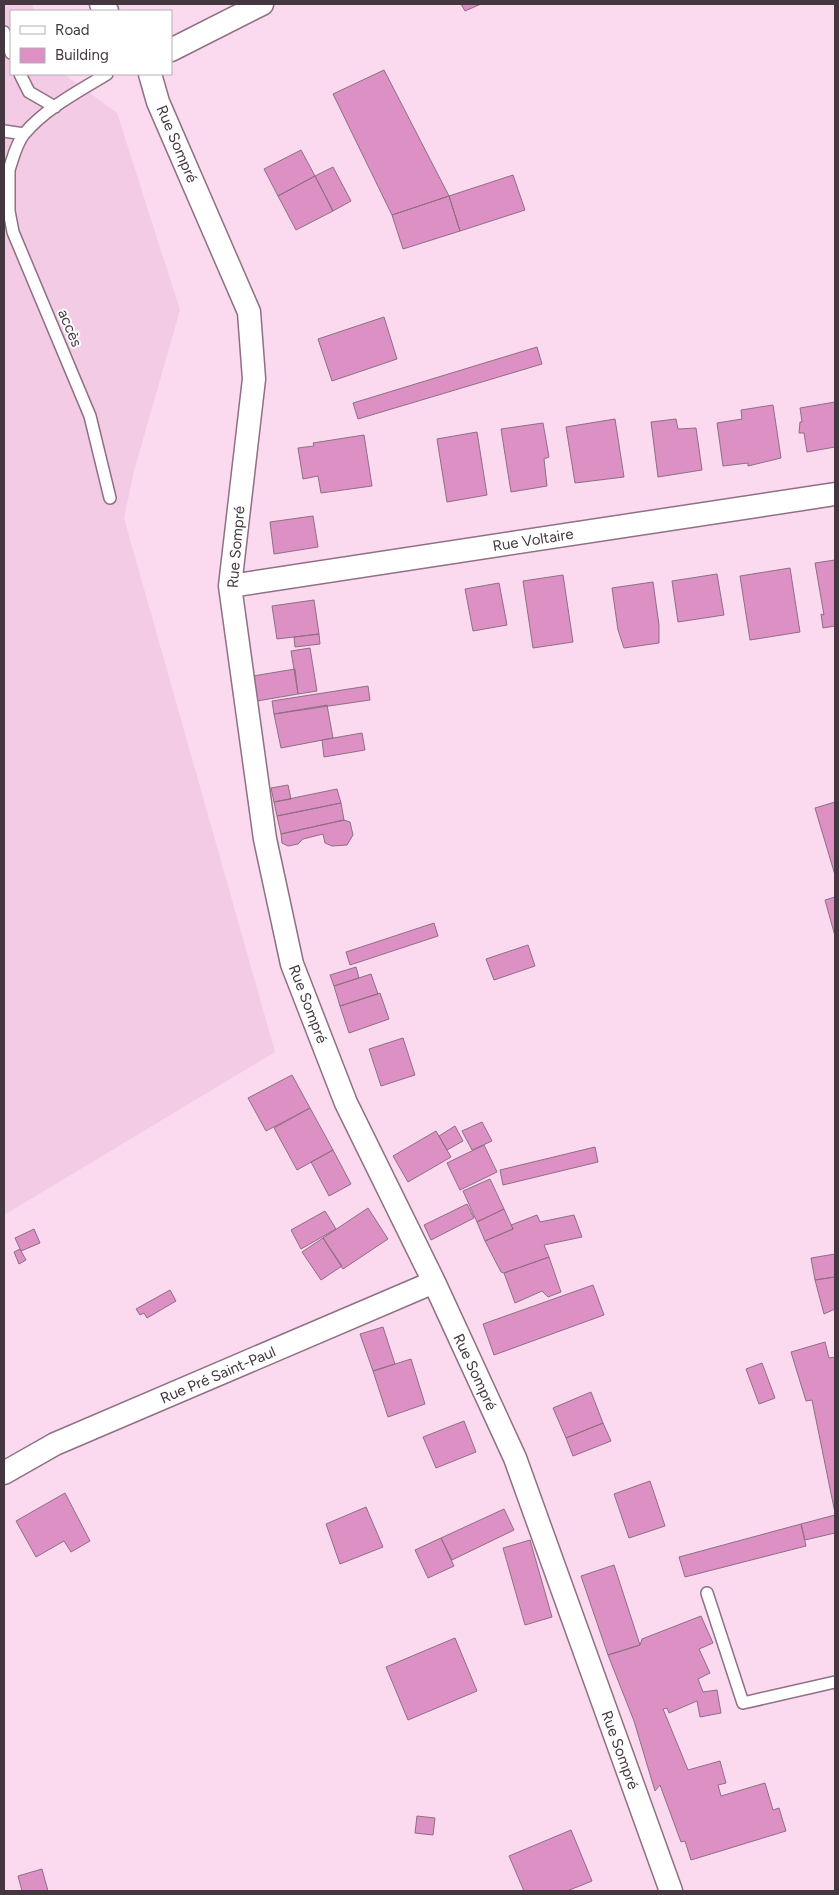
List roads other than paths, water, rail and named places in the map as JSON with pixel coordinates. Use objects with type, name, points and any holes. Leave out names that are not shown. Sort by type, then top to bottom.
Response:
[{"type":"street","points":[[172,49],[262,4]]},
{"type":"street","name":"Rue Sompré","points":[[150,75],[158,102],[249,312],[254,379],[230,586],[265,839],[292,964],[346,1103],[435,1284],[515,1458],[671,1891]]},
{"type":"street","name":"Rue Voltaire","points":[[230,586],[835,494]]},
{"type":"street","name":"Rue Pré Saint-Paul","points":[[4,1473],[56,1444],[435,1284]]},
{"type":"lane","points":[[4,32],[10,49]]},
{"type":"lane","points":[[20,75],[29,92],[54,107]]},
{"type":"lane","points":[[6,170],[24,134],[54,107],[105,75]]},
{"type":"lane","points":[[4,130],[24,134]]},
{"type":"lane","name":"accès","points":[[6,170],[9,211],[13,232],[90,416],[110,498]]},
{"type":"lane","points":[[707,1593],[743,1703],[835,1682]]}]
